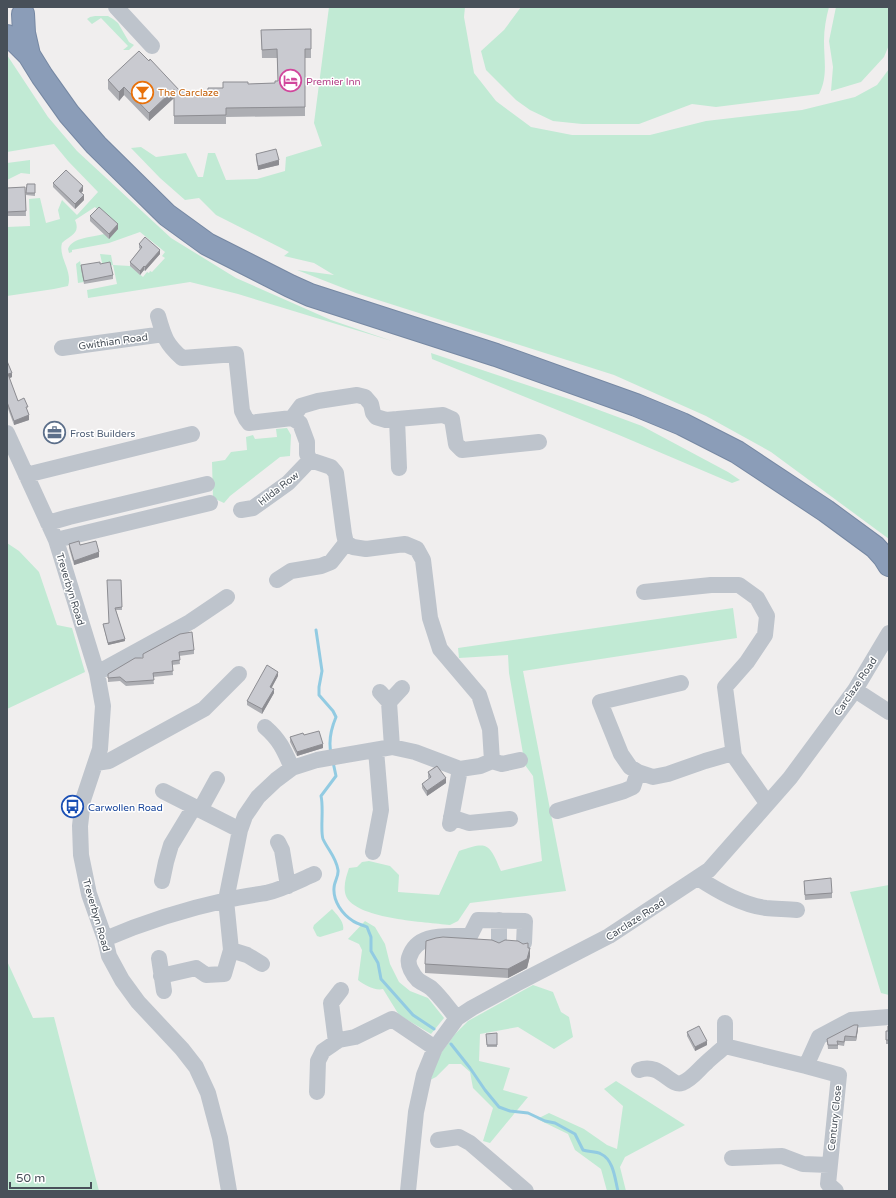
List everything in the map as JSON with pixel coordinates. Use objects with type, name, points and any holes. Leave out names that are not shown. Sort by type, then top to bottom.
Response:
[{"type":"highway","points":[[21,13],[29,55]]},
{"type":"highway","points":[[7,36],[16,42],[29,55],[69,114],[96,145],[167,214],[207,244],[266,275],[310,295],[496,355],[636,405],[682,424],[737,452],[826,511],[882,550],[889,565]]},
{"type":"street","points":[[116,7],[152,46]]},
{"type":"street","points":[[158,316],[164,334],[171,348],[182,358],[236,354],[242,411],[249,423],[292,418],[300,423],[307,442],[307,454],[310,460],[331,467],[336,473],[346,543],[353,547],[366,549],[405,544],[417,549],[423,560],[430,618],[440,649],[479,695],[490,729],[492,761]]},
{"type":"street","name":"Gwithian Road","points":[[62,348],[164,334]]},
{"type":"street","points":[[292,418],[301,406],[318,401],[357,396],[365,397],[371,404],[373,413],[376,417],[386,420],[443,415],[452,420],[456,444],[462,450],[539,442]]},
{"type":"street","points":[[397,419],[399,468]]},
{"type":"street","name":"Treverbyn Road","points":[[7,433],[56,540],[97,673],[103,706],[100,749],[83,800],[80,826],[81,855],[89,894],[105,939],[109,956],[122,980],[138,1002],[182,1049],[196,1067],[208,1094],[220,1138],[229,1191]]},
{"type":"street","points":[[26,475],[192,434]]},
{"type":"street","name":"Hilda Row","points":[[241,510],[253,508],[288,483],[310,460]]},
{"type":"street","points":[[48,523],[207,484]]},
{"type":"street","points":[[56,540],[210,503]]},
{"type":"street","points":[[278,580],[291,571],[321,566],[331,562],[346,543]]},
{"type":"street","points":[[644,592],[711,585],[739,585],[757,598],[763,608],[767,616],[765,635],[747,662],[725,687],[733,753],[767,804]]},
{"type":"street","points":[[97,673],[190,622],[227,597]]},
{"type":"street","name":"Carclaze Road","points":[[408,1191],[416,1112],[424,1075],[436,1048],[458,1018],[472,1008],[516,984],[609,936],[709,870],[790,778],[855,690],[889,633]]},
{"type":"street","points":[[96,764],[109,762],[204,710],[239,674]]},
{"type":"street","points":[[681,684],[600,702],[621,754],[630,767],[638,772],[654,778],[733,753]]},
{"type":"street","points":[[392,747],[385,697],[402,688]]},
{"type":"street","points":[[855,690],[889,712]]},
{"type":"street","points":[[265,727],[276,737],[282,746],[292,768]]},
{"type":"street","points":[[159,958],[163,983],[196,968],[206,975],[224,974],[231,950],[226,900],[240,830],[245,816],[258,797],[276,780],[292,768],[332,756],[392,747],[416,752],[460,769],[480,766],[492,761],[502,764],[520,760]]},
{"type":"street","points":[[373,852],[380,810],[376,750]]},
{"type":"street","points":[[460,769],[450,821],[469,823],[510,819]]},
{"type":"street","points":[[557,811],[633,787],[638,772]]},
{"type":"street","points":[[162,881],[171,845],[217,778]]},
{"type":"street","points":[[163,791],[240,830]]},
{"type":"street","points":[[285,845],[288,886]]},
{"type":"street","points":[[105,939],[135,926],[226,900],[267,892],[288,886],[314,874]]},
{"type":"street","points":[[698,878],[716,890],[752,905],[765,908],[797,910]]},
{"type":"street","points":[[458,1018],[431,988],[418,980],[412,971],[408,960],[412,949],[420,941],[430,937],[470,936],[478,920],[524,921],[524,943]]},
{"type":"street","points":[[499,942],[500,920]]},
{"type":"street","points":[[231,950],[247,955],[262,964]]},
{"type":"street","points":[[336,1042],[331,1003],[345,987]]},
{"type":"street","points":[[725,1046],[806,1066],[819,1037],[851,1020],[889,1017]]},
{"type":"street","points":[[317,1092],[318,1061],[323,1052],[338,1040],[355,1037],[392,1019],[436,1048]]},
{"type":"street","points":[[639,1070],[645,1068],[656,1070],[675,1082],[680,1083],[691,1078],[725,1046],[725,1023]]},
{"type":"street","name":"Century Close","points":[[806,1066],[839,1075],[828,1184],[836,1191]]},
{"type":"street","points":[[438,1140],[459,1137],[470,1144],[526,1191]]},
{"type":"street","points":[[732,1158],[782,1156],[803,1164],[829,1165]]},
{"type":"green space","points":[[329,7],[465,7],[464,17],[474,73],[496,101],[531,127],[572,135],[650,135],[706,121],[802,110],[855,97],[877,85],[889,69],[889,539],[771,452],[706,416],[614,375],[356,293],[297,270],[334,275],[314,263],[284,256],[289,252],[216,215],[199,198],[185,200],[160,178],[131,148],[141,147],[156,157],[186,153],[198,177],[203,177],[208,153],[215,153],[226,180],[257,179],[285,171],[286,157],[322,146],[314,123]]},
{"type":"green space","points":[[521,7],[829,7],[824,32],[824,81],[819,94],[716,107],[692,104],[639,124],[582,124],[553,121],[530,110],[516,100],[486,70],[481,51],[504,30]]},
{"type":"green space","points":[[836,7],[889,7],[889,45],[884,57],[861,82],[831,91],[833,67],[829,41]]},
{"type":"green space","points":[[95,16],[108,16],[113,19],[118,23],[129,42],[134,45],[129,50],[123,50],[128,46],[101,18],[92,24],[87,19]]},
{"type":"green space","points":[[7,55],[48,117],[77,151],[171,238],[236,278],[331,320],[392,341],[238,294],[190,282],[88,298],[87,290],[117,284],[113,265],[130,266],[143,277],[147,272],[152,272],[165,258],[162,256],[165,252],[140,232],[109,243],[72,250],[72,252],[69,253],[68,249],[74,242],[84,238],[104,234],[109,238],[118,229],[95,207],[75,220],[77,228],[76,231],[62,243],[62,254],[69,275],[68,286],[7,296],[7,227],[30,226],[29,199],[40,198],[46,223],[60,219],[58,210],[62,200],[77,215],[98,192],[54,144],[7,152]]},
{"type":"green space","points":[[30,160],[30,174],[21,173],[7,180],[7,163]]},
{"type":"green space","points":[[100,254],[111,255],[113,265],[103,267]]},
{"type":"green space","points":[[80,261],[84,282],[78,283],[76,264]]},
{"type":"green space","points":[[431,353],[572,400],[642,426],[728,472],[740,480],[732,483],[432,359]]},
{"type":"green space","points":[[287,428],[291,435],[290,456],[280,457],[230,496],[224,503],[213,498],[212,462],[225,460],[231,452],[247,450],[246,437],[253,435],[255,439],[277,437],[276,429]]},
{"type":"green space","points":[[7,543],[19,551],[39,572],[57,625],[72,628],[85,672],[7,709]]},
{"type":"green space","points":[[733,608],[737,638],[523,671],[566,891],[470,903],[458,921],[450,925],[410,921],[379,915],[365,911],[354,905],[347,898],[345,887],[349,868],[357,867],[362,862],[369,861],[390,866],[399,875],[398,892],[439,895],[459,851],[476,846],[486,847],[490,850],[501,871],[542,861],[533,776],[525,765],[509,673],[508,655],[459,658],[458,648]]},
{"type":"green space","points":[[889,885],[889,995],[881,993],[850,892]]},
{"type":"green space","points":[[332,909],[342,921],[343,930],[320,937],[317,936],[313,928],[314,925]]},
{"type":"green space","points":[[365,921],[375,927],[385,944],[390,964],[399,982],[410,991],[428,998],[444,1018],[431,1034],[399,1015],[383,989],[370,987],[358,980],[362,950],[359,944],[348,939]]},
{"type":"green space","points":[[7,961],[33,1018],[54,1017],[99,1191],[7,1191]]},
{"type":"green space","points":[[533,985],[553,992],[561,1012],[569,1017],[573,1037],[554,1049],[518,1027],[480,1034],[479,1061],[510,1068],[503,1090],[528,1097],[490,1143],[483,1141],[493,1108],[473,1088],[470,1072],[461,1064],[449,1064],[436,1077],[428,1081],[438,1057],[455,1034],[468,1021]]},
{"type":"green space","points":[[616,1081],[685,1125],[625,1157],[620,1167],[626,1191],[607,1191],[601,1169],[575,1150],[568,1134],[537,1119],[549,1113],[584,1129],[607,1145],[617,1149],[623,1106],[604,1089]]},
{"type":"building","points":[[311,29],[311,49],[305,49],[305,107],[226,108],[226,115],[174,116],[174,89],[149,113],[124,87],[119,92],[108,80],[139,51],[149,61],[150,59],[180,91],[208,91],[208,88],[223,88],[223,82],[248,82],[248,84],[275,83],[275,81],[278,81],[277,49],[262,50],[261,30]]},
{"type":"building","points":[[276,149],[279,160],[258,166],[256,154]]},
{"type":"building","points":[[66,170],[83,186],[79,191],[84,195],[75,204],[53,183]]},
{"type":"building","points":[[27,184],[35,184],[35,193],[26,193]]},
{"type":"building","points":[[25,187],[26,211],[7,212],[7,188]]},
{"type":"building","points":[[99,207],[118,224],[109,234],[90,216]]},
{"type":"building","points":[[145,237],[160,250],[140,271],[130,262],[142,247],[139,244]]},
{"type":"building","points":[[100,262],[100,264],[110,262],[113,275],[84,281],[81,265]]},
{"type":"building","points":[[7,361],[12,373],[8,374],[18,401],[24,398],[28,407],[26,407],[29,415],[14,421],[7,402]]},
{"type":"building","points":[[79,541],[80,545],[96,541],[99,552],[74,561],[69,544]]},
{"type":"building","points":[[107,580],[121,580],[122,607],[115,608],[125,639],[108,643],[103,624],[109,623]]},
{"type":"building","points":[[192,632],[194,650],[179,652],[180,660],[172,661],[173,671],[153,673],[154,680],[126,682],[120,677],[108,678],[108,674],[135,658],[143,658],[143,654],[180,634]]},
{"type":"building","points":[[267,665],[278,672],[270,687],[274,689],[262,709],[247,701]]},
{"type":"building","points":[[319,731],[323,744],[297,752],[290,737],[303,733],[304,735]]},
{"type":"building","points":[[437,766],[446,778],[427,791],[422,784],[431,777],[428,772]]},
{"type":"building","points":[[831,878],[832,893],[805,895],[804,881]]},
{"type":"building","points":[[443,937],[492,940],[499,943],[505,940],[518,941],[523,944],[528,943],[528,948],[530,948],[527,959],[508,969],[425,964],[426,941]]},
{"type":"building","points":[[854,1025],[858,1025],[856,1037],[845,1036],[844,1042],[837,1041],[838,1045],[828,1045],[827,1039]]},
{"type":"building","points":[[699,1026],[707,1041],[695,1047],[687,1032]]},
{"type":"building","points":[[888,1026],[889,1040],[886,1040],[886,1031],[888,1031]]},
{"type":"building","points":[[497,1033],[497,1045],[487,1045],[486,1034]]},
{"type":"waterway","points":[[316,630],[322,671],[319,695],[333,711],[336,717],[330,735],[331,753]]},
{"type":"waterway","points":[[333,762],[336,776],[321,796],[322,835],[334,857],[338,870],[334,888],[335,898],[339,907],[349,918],[356,923],[367,927],[371,937],[371,951],[378,963],[381,979],[413,1015],[434,1029]]},
{"type":"waterway","points":[[451,1044],[499,1107],[510,1111],[528,1113],[545,1121],[555,1123],[575,1134],[583,1150],[599,1153],[605,1157],[611,1165],[618,1191]]},
{"type":"place","name":"Premier Inn","points":[[291,81]]},
{"type":"place","name":"The Carclaze","points":[[142,92]]},
{"type":"place","name":"Frost Builders","points":[[54,433]]},
{"type":"place","name":"Carwollen Road","points":[[72,807]]}]
